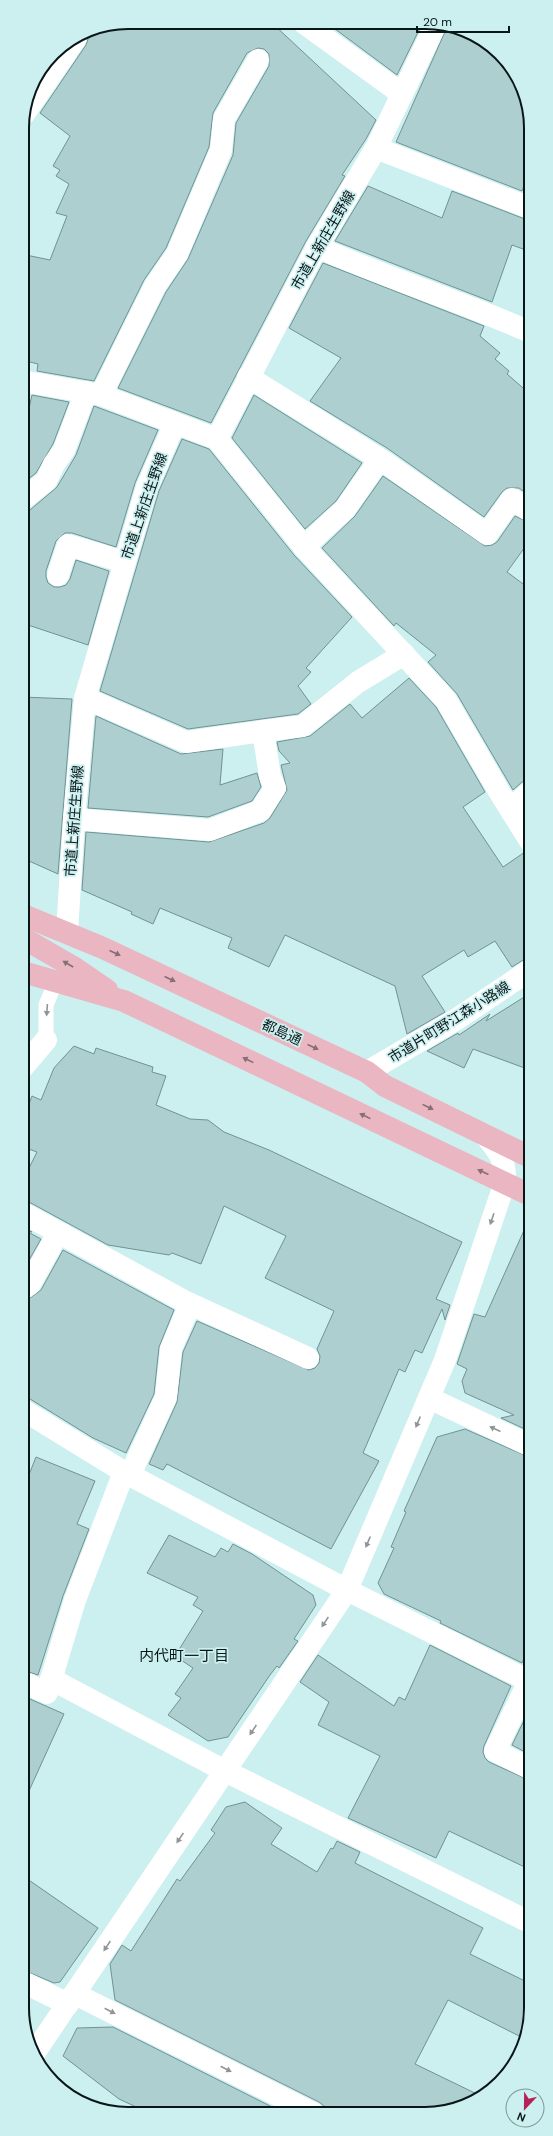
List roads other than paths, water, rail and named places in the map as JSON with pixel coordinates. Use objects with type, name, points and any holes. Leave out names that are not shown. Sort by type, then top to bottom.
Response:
[{"type":"main road","name":"都島通","points":[[29,918],[67,932],[103,948],[367,1072],[385,1086],[524,1154]]},
{"type":"main road","points":[[29,942],[75,968],[124,1001],[524,1192]]},
{"type":"main road","points":[[29,974],[124,1001]]},
{"type":"street","points":[[312,29],[402,94]]},
{"type":"street","name":"市道上新庄生野線","points":[[217,439],[317,247],[376,148],[433,30]]},
{"type":"street","points":[[32,102],[68,50]]},
{"type":"street","points":[[29,494],[46,480],[155,286],[177,254],[222,150],[224,119],[258,60]]},
{"type":"street","points":[[376,148],[524,206]]},
{"type":"street","points":[[317,247],[371,271],[495,316],[524,329]]},
{"type":"street","points":[[248,377],[380,459],[487,534],[512,499],[524,507]]},
{"type":"street","points":[[29,382],[94,394],[175,422],[217,439],[304,547],[446,700],[524,831]]},
{"type":"street","name":"市道上新庄生野線","points":[[67,932],[74,819],[85,698],[147,487],[175,422]]},
{"type":"street","points":[[304,547],[345,509],[380,459]]},
{"type":"street","points":[[58,575],[68,545],[124,562]]},
{"type":"street","points":[[85,698],[186,742],[303,726],[358,682],[404,654]]},
{"type":"street","points":[[74,819],[210,830],[260,811],[275,788],[270,776],[263,731]]},
{"type":"street","points":[[510,809],[524,797]]},
{"type":"street","name":"市道片町野江森小路線","points":[[367,1072],[457,1019],[524,974]]},
{"type":"street","points":[[29,1060],[46,1040]]},
{"type":"street","points":[[37,2048],[347,1590],[445,1360],[505,1182],[506,1168],[500,1154],[485,1135]]},
{"type":"street","points":[[505,1182],[524,1184]]},
{"type":"street","points":[[29,1216],[190,1304],[308,1358]]},
{"type":"street","points":[[29,1285],[58,1233]]},
{"type":"street","points":[[29,1685],[47,1693],[76,1600],[127,1474],[166,1397],[170,1349],[190,1304]]},
{"type":"street","points":[[429,1398],[524,1443]]},
{"type":"street","points":[[29,1414],[127,1474],[347,1590],[524,1678]]},
{"type":"street","points":[[51,1679],[225,1771],[524,1920]]},
{"type":"street","points":[[524,1693],[495,1750],[524,1765]]},
{"type":"street","points":[[29,1984],[71,1999],[299,2107]]},
{"type":"lane","points":[[46,1040],[46,1005],[56,981]]},
{"type":"district","name":"内代町一丁目","points":[[184,1656]]}]
